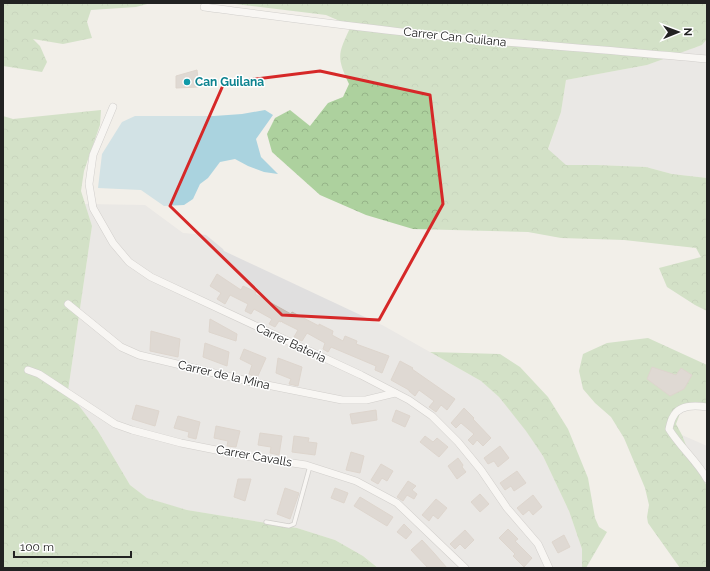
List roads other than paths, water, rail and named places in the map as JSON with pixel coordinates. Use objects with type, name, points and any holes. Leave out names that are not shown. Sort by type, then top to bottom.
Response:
[{"type":"street","name":"Carrer Can Guilana","points":[[204,7],[351,26],[480,40],[581,47],[707,59]]},
{"type":"street","name":"Carrer Bateria","points":[[112,107],[93,155],[89,184],[93,208],[113,243],[129,262],[150,277],[361,375],[409,400],[432,416],[458,442],[481,470],[507,508],[538,544],[549,568]]},
{"type":"street","name":"Carrer de la Mina","points":[[68,304],[121,347],[139,355],[252,382],[342,400],[366,400],[395,393]]},
{"type":"street","name":"Carrer Cavalls","points":[[28,370],[39,374],[115,424],[132,430],[181,443],[251,457],[310,466],[356,481],[397,503],[465,568]]},
{"type":"street","points":[[707,407],[695,405],[680,408],[673,416],[669,429],[676,440],[701,469],[707,480]]},
{"type":"lane","points":[[266,522],[289,526],[294,524],[310,466]]},
{"type":"water","points":[[265,110],[273,115],[256,139],[261,157],[278,174],[264,172],[235,159],[220,162],[208,178],[200,184],[193,199],[184,205],[164,206],[141,190],[98,188],[102,154],[122,122],[135,116],[214,116],[242,114]]},
{"type":"place","name":"Can Guilana","points":[[187,82]]}]
